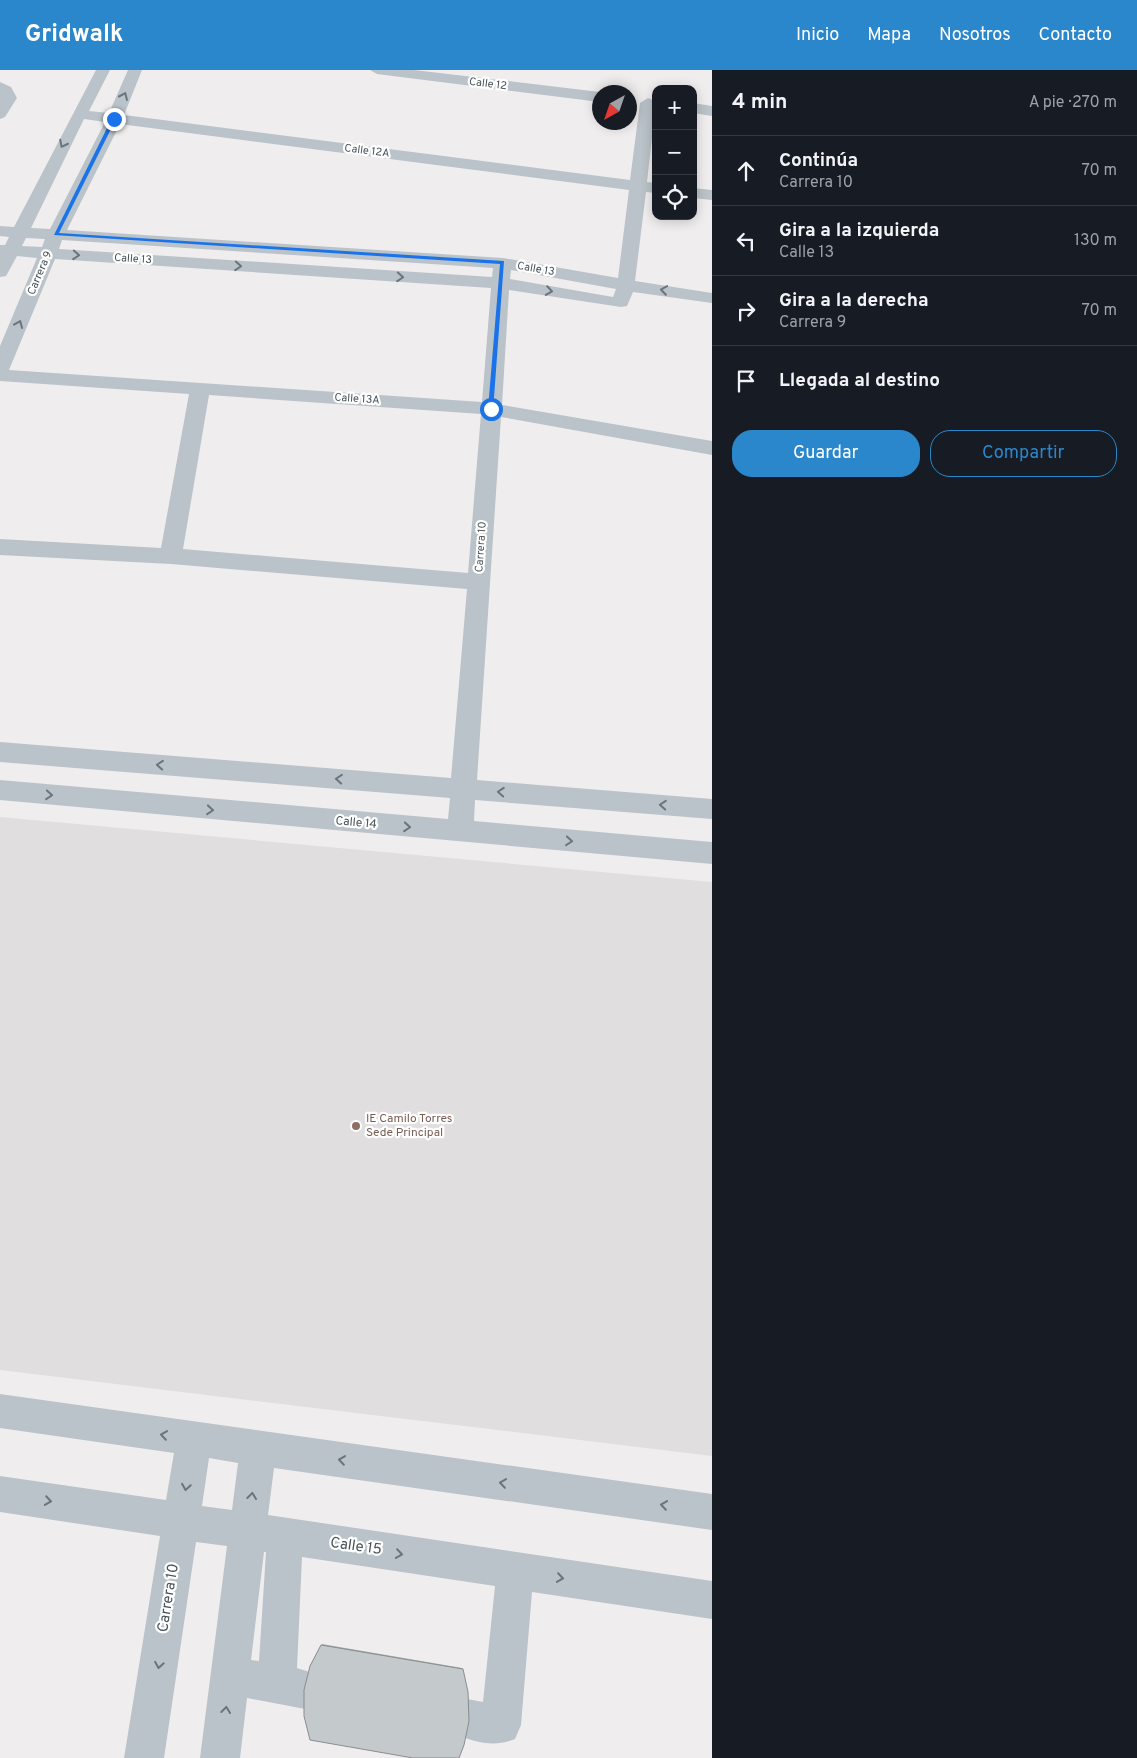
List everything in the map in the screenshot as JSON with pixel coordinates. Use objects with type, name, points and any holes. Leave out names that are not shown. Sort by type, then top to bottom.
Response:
[{"type":"street","points":[[0,272],[5,251],[18,232],[103,70]]},
{"type":"street","name":"Carrera 9","points":[[0,369],[56,234],[114,119],[136,70]]},
{"type":"street","name":"Calle 12","points":[[377,70],[592,96]]},
{"type":"street","points":[[0,87],[6,90],[9,98],[0,114]]},
{"type":"street","points":[[623,294],[637,186],[652,104],[637,102]]},
{"type":"street","points":[[697,109],[712,111]]},
{"type":"street","name":"Calle 12A","points":[[79,114],[652,188]]},
{"type":"street","points":[[697,194],[712,196]]},
{"type":"street","name":"Calle 13","points":[[0,231],[56,234],[502,273],[623,294],[712,298]]},
{"type":"street","name":"Calle 13","points":[[5,251],[502,273]]},
{"type":"street","name":"Carrera 10","points":[[460,832],[502,273]]},
{"type":"street","name":"Calle 13","points":[[623,294],[639,305]]},
{"type":"street","name":"Calle 13A","points":[[0,375],[491,409],[712,448]]},
{"type":"street","points":[[171,556],[200,388]]},
{"type":"street","points":[[0,547],[171,556],[478,582]]},
{"type":"street","points":[[0,752],[463,790],[712,808]]},
{"type":"street","name":"Calle 14","points":[[0,790],[712,853]]},
{"type":"street","points":[[0,1411],[712,1512]]},
{"type":"street","name":"Carrera 10","points":[[144,1758],[194,1439]]},
{"type":"street","points":[[220,1758],[258,1448]]},
{"type":"street","name":"Calle 15","points":[[0,1494],[712,1600]]},
{"type":"street","points":[[230,1675],[291,1686],[285,1537]]},
{"type":"street","points":[[468,1719],[501,1725],[515,1571]]},
{"type":"shaded area","name":"IE Camilo Torres Sede Principal","points":[[0,817],[712,882],[712,1456],[0,1370]]},
{"type":"building","points":[[321,1645],[463,1669],[468,1692],[469,1721],[459,1758],[413,1758],[310,1740],[304,1716],[304,1690],[310,1666]]},
{"type":"place","name":"IE Camilo Torres Sede Principal","points":[[356,1126]]},
{"type":"route","points":[[114,119],[56,234],[502,262],[491,409]]}]
